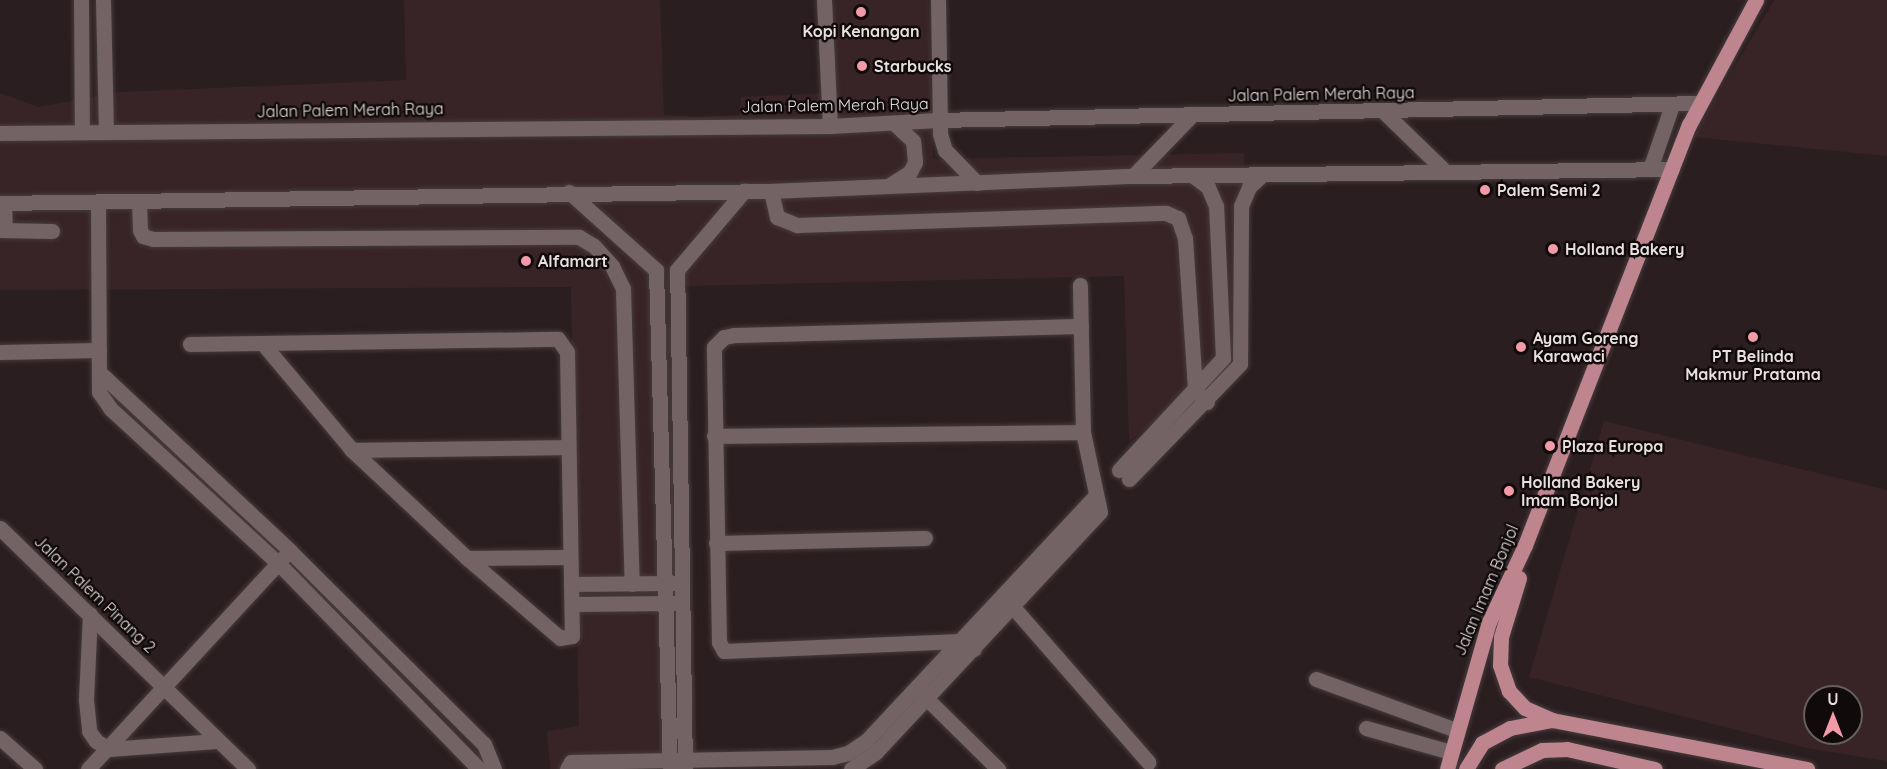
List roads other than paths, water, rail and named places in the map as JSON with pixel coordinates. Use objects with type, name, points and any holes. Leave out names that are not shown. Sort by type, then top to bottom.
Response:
[{"type":"main road","name":"Jalan Imam Bonjol","points":[[1447,769],[1456,730],[1489,622],[1525,545],[1700,103],[1756,0]]},
{"type":"main road","points":[[1525,545],[1501,637],[1500,665],[1509,691],[1525,708],[1552,720],[1585,729],[1807,769]]},
{"type":"main road","points":[[1466,769],[1482,744],[1510,728],[1552,720]]},
{"type":"main road","points":[[1503,769],[1542,750],[1567,749],[1655,769]]},
{"type":"street","points":[[81,0],[82,131]]},
{"type":"street","points":[[103,0],[105,131]]},
{"type":"street","points":[[824,0],[830,126]]},
{"type":"street","points":[[938,0],[938,120],[945,150],[977,183]]},
{"type":"street","name":"Jalan Palem Merah Raya","points":[[0,133],[830,126],[938,120],[1700,103]]},
{"type":"street","points":[[1650,169],[1672,105]]},
{"type":"street","points":[[1383,111],[1445,171]]},
{"type":"street","points":[[1133,176],[1192,115]]},
{"type":"street","points":[[889,185],[910,172],[915,162],[913,141],[894,123]]},
{"type":"street","points":[[52,231],[2,230],[2,203],[771,190],[1133,176],[1672,169]]},
{"type":"street","points":[[1192,175],[1208,187],[1216,206],[1223,358],[1124,474],[1207,402],[1240,364],[1241,206],[1249,187],[1263,174]]},
{"type":"street","points":[[678,765],[682,583],[677,270],[744,190]]},
{"type":"street","points":[[771,190],[777,217],[797,225],[1166,213],[1178,218],[1185,238],[1195,390],[1207,402]]},
{"type":"street","points":[[569,192],[656,270],[677,270]]},
{"type":"street","points":[[139,201],[140,230],[143,236],[153,239],[579,237],[594,246],[612,266],[623,289],[632,584]]},
{"type":"street","points":[[98,202],[99,392],[111,409],[278,563],[479,769]]},
{"type":"street","points":[[656,270],[665,604],[678,765]]},
{"type":"street","points":[[567,769],[571,762],[678,765],[766,764],[832,757],[848,753],[866,741],[974,649],[1100,512],[1083,432],[1080,285]]},
{"type":"street","points":[[974,649],[960,641],[724,651],[719,642],[714,347],[724,337],[1081,326]]},
{"type":"street","points":[[190,344],[264,345],[558,339],[567,352],[570,557],[574,632],[568,639],[560,638],[467,558],[352,450],[264,345]]},
{"type":"street","points":[[0,352],[99,350]]},
{"type":"street","points":[[99,372],[290,551],[484,744],[494,769]]},
{"type":"street","points":[[660,374],[677,373]]},
{"type":"street","points":[[714,436],[1083,432]]},
{"type":"street","points":[[352,450],[568,447]]},
{"type":"street","points":[[662,465],[679,464]]},
{"type":"street","points":[[851,769],[876,752],[960,641],[1095,496]]},
{"type":"street","name":"Jalan Palem Pinang 2","points":[[0,528],[166,687],[216,741],[248,769]]},
{"type":"street","points":[[716,543],[925,538]]},
{"type":"street","points":[[88,769],[109,749],[290,551]]},
{"type":"street","points":[[1044,551],[1055,563]]},
{"type":"street","points":[[467,558],[570,557]]},
{"type":"street","points":[[571,584],[682,583]]},
{"type":"street","points":[[572,604],[682,603]]},
{"type":"street","points":[[1013,607],[1148,762]]},
{"type":"street","points":[[90,614],[86,700],[88,730],[109,749],[216,741]]},
{"type":"street","points":[[1316,679],[1456,730]]},
{"type":"street","points":[[921,693],[998,769]]},
{"type":"street","points":[[1366,728],[1451,752]]},
{"type":"street","points":[[0,738],[35,769]]},
{"type":"place","name":"Kopi Kenangan","points":[[861,12]]},
{"type":"place","name":"Starbucks","points":[[862,66]]},
{"type":"place","name":"Palem Semi 2","points":[[1485,190]]},
{"type":"place","name":"Holland Bakery","points":[[1553,249]]},
{"type":"place","name":"Alfamart","points":[[526,261]]},
{"type":"place","name":"PT Belinda Makmur Pratama","points":[[1753,337]]},
{"type":"place","name":"Ayam Goreng Karawaci","points":[[1521,347]]},
{"type":"place","name":"Plaza Europa","points":[[1550,446]]},
{"type":"place","name":"Holland Bakery Imam Bonjol","points":[[1509,491]]}]
